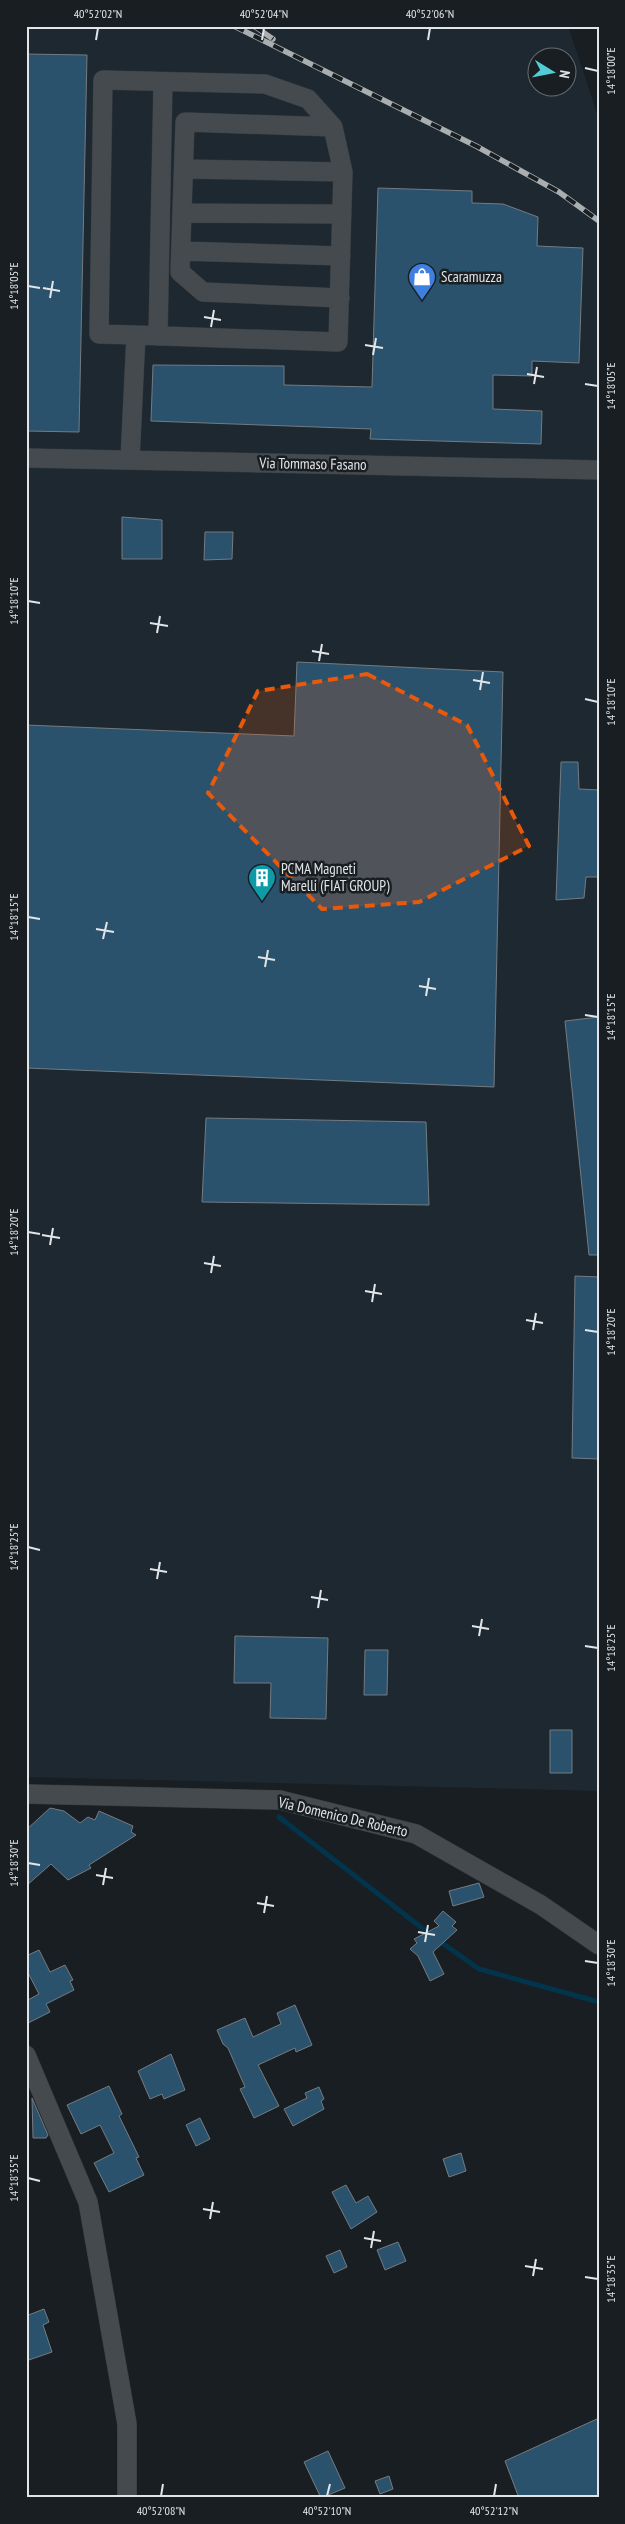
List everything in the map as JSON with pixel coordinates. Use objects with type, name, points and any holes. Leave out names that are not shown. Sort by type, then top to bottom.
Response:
[{"type":"street","points":[[103,80],[163,82],[265,84],[308,99],[333,127],[343,172],[338,342],[99,334],[103,80]]},
{"type":"street","points":[[158,336],[163,82]]},
{"type":"street","points":[[333,127],[185,122],[180,272],[203,292],[340,298]]},
{"type":"street","points":[[184,169],[343,172]]},
{"type":"street","points":[[182,212],[342,214]]},
{"type":"street","points":[[181,251],[341,256]]},
{"type":"street","points":[[130,460],[136,335]]},
{"type":"street","name":"Via Tommaso Fasano","points":[[26,458],[599,470]]},
{"type":"street","name":"Via Domenico De Roberto","points":[[26,1794],[280,1800],[416,1834],[541,1905],[599,1945]]},
{"type":"street","points":[[26,2055],[88,2202],[127,2424],[127,2498]]},
{"type":"highlighted area","points":[[367,674],[467,725],[529,846],[419,902],[322,909],[208,793],[258,691]]},
{"type":"shaded area","points":[[26,26],[568,26],[575,48],[528,48],[528,98],[578,98],[578,56],[599,119],[599,1791],[26,1777]]},
{"type":"building","points":[[26,54],[87,55],[79,432],[26,431]]},
{"type":"building","points":[[378,188],[472,191],[472,203],[503,204],[538,217],[537,246],[583,248],[579,363],[532,361],[532,376],[493,375],[493,409],[542,411],[541,444],[370,439],[371,429],[151,421],[153,365],[284,366],[284,385],[372,387]]},
{"type":"building","points":[[122,517],[162,520],[162,559],[122,559]]},
{"type":"building","points":[[205,532],[233,532],[232,559],[204,560]]},
{"type":"building","name":"PCMA Magneti Marelli (FIAT GROUP)","points":[[297,662],[503,672],[494,1087],[26,1068],[26,725],[294,736]]},
{"type":"building","points":[[561,762],[578,762],[579,789],[599,790],[599,877],[586,877],[584,898],[556,900]]},
{"type":"building","points":[[599,1017],[599,1255],[589,1255],[565,1021]]},
{"type":"building","points":[[206,1118],[426,1122],[429,1205],[202,1202]]},
{"type":"building","points":[[575,1276],[599,1277],[599,1459],[572,1458]]},
{"type":"building","points":[[235,1636],[328,1638],[326,1719],[270,1718],[271,1683],[234,1683]]},
{"type":"building","points":[[365,1650],[388,1650],[387,1695],[364,1695]]},
{"type":"building","points":[[550,1730],[572,1730],[572,1773],[550,1773]]},
{"type":"building","points":[[50,1808],[64,1811],[80,1823],[88,1817],[95,1820],[99,1811],[133,1826],[131,1832],[136,1835],[89,1865],[91,1868],[68,1880],[51,1864],[26,1886],[26,1830]]},
{"type":"building","points":[[479,1883],[484,1897],[453,1906],[449,1891]]},
{"type":"building","points":[[443,1911],[456,1922],[452,1926],[457,1930],[433,1952],[444,1974],[430,1981],[418,1956],[410,1949],[417,1943],[414,1939],[439,1926],[434,1921]]},
{"type":"building","points":[[39,1950],[50,1972],[65,1965],[73,1980],[70,1981],[74,1990],[46,2004],[50,2012],[26,2024],[26,2001],[39,1994],[26,1969],[26,1956]]},
{"type":"building","points":[[295,2005],[312,2045],[296,2052],[295,2048],[258,2065],[279,2106],[254,2118],[240,2089],[245,2087],[228,2048],[223,2044],[217,2030],[245,2018],[253,2037],[281,2024],[277,2013]]},
{"type":"building","points":[[171,2054],[185,2090],[164,2099],[162,2094],[150,2099],[138,2071]]},
{"type":"building","points":[[109,2086],[122,2114],[119,2116],[139,2157],[136,2158],[144,2175],[109,2192],[94,2163],[114,2153],[100,2125],[81,2134],[67,2105]]},
{"type":"building","points":[[319,2087],[324,2099],[321,2101],[324,2109],[293,2126],[284,2109],[307,2098],[305,2093]]},
{"type":"building","points":[[32,2098],[48,2135],[46,2138],[33,2138]]},
{"type":"building","points":[[200,2118],[210,2139],[196,2146],[186,2125]]},
{"type":"building","points":[[461,2153],[466,2171],[449,2177],[443,2159]]},
{"type":"building","points":[[346,2185],[356,2203],[368,2196],[377,2212],[351,2229],[332,2192]]},
{"type":"building","points":[[398,2242],[406,2261],[385,2270],[377,2250]]},
{"type":"building","points":[[340,2250],[347,2267],[334,2273],[326,2256]]},
{"type":"building","points":[[44,2309],[49,2322],[43,2325],[52,2352],[26,2361],[26,2316]]},
{"type":"building","points":[[599,2418],[599,2498],[519,2498],[505,2461]]},
{"type":"building","points":[[328,2451],[345,2488],[321,2498],[304,2462]]},
{"type":"building","points":[[389,2476],[393,2489],[380,2494],[375,2481]]},
{"type":"waterway","points":[[279,1817],[431,1935]]},
{"type":"waterway","points":[[438,1940],[479,1969],[599,2002]]},
{"type":"railway","points":[[234,26],[476,146],[559,192],[599,221]]},
{"type":"railway","points":[[254,26],[273,39]]},
{"type":"place","name":"Scaramuzza","points":[[422,301]]},
{"type":"place","name":"PCMA Magneti Marelli (FIAT GROUP)","points":[[262,902]]}]
